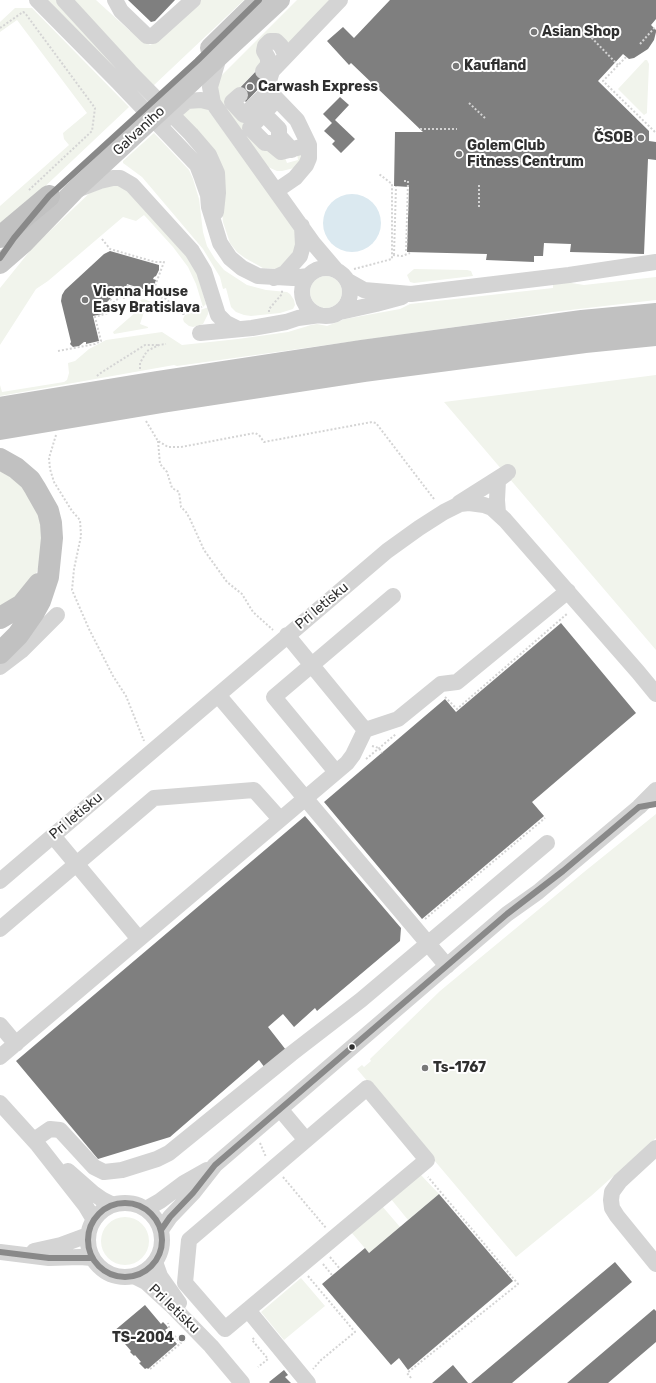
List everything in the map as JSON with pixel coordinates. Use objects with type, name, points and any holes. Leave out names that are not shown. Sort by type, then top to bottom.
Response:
[{"type":"highway","points":[[0,237],[49,196]]},
{"type":"highway","points":[[0,430],[151,392],[362,351],[582,321],[656,314]]},
{"type":"highway","points":[[0,408],[365,371],[585,342],[656,335]]},
{"type":"highway","points":[[0,459],[20,471],[35,488],[48,511],[51,523],[52,549],[48,577],[40,601],[18,635],[0,653]]},
{"type":"highway","points":[[0,618],[22,605],[36,588],[45,574],[52,549]]},
{"type":"main road","name":"Galvaniho","points":[[0,258],[14,238],[49,196],[197,60],[259,0]]},
{"type":"main road","name":"Galvaniho","points":[[0,264],[23,244],[74,190],[280,0]]},
{"type":"street","points":[[37,0],[191,134],[210,155],[217,172],[218,193],[215,226]]},
{"type":"street","points":[[64,0],[179,146],[197,165],[208,195],[209,207],[220,243],[230,258],[242,268],[258,276],[278,284],[296,288],[313,312],[320,315]]},
{"type":"street","points":[[115,0],[121,11],[147,36],[153,36],[194,0]]},
{"type":"street","points":[[276,191],[295,178],[306,165],[309,158],[309,145],[297,120],[274,96],[269,81],[272,71],[340,0]]},
{"type":"street","points":[[263,71],[268,66],[268,58],[264,51],[265,46],[270,41],[276,41],[281,46],[286,56]]},
{"type":"street","points":[[219,57],[210,87],[213,103],[313,243],[344,274],[364,290],[409,294],[569,275],[656,262]]},
{"type":"street","points":[[240,95],[232,102],[244,115],[265,95],[274,96]]},
{"type":"street","points":[[274,96],[263,114],[279,129],[279,136],[292,150],[309,145]]},
{"type":"street","points":[[100,181],[187,101],[201,100],[213,103]]},
{"type":"street","points":[[74,190],[100,181],[120,178],[132,185],[138,191],[192,251],[204,271],[213,314],[210,322],[200,333],[286,322],[298,318],[320,315],[330,316],[340,312],[404,297],[409,294]]},
{"type":"street","points":[[278,284],[285,272],[300,256],[303,245],[302,226]]},
{"type":"street","points":[[298,318],[303,298],[303,285],[315,264],[313,243]]},
{"type":"street","points":[[278,284],[323,268],[344,274]]},
{"type":"street","points":[[569,275],[586,278],[656,270]]},
{"type":"street","points":[[340,312],[349,300],[350,290],[344,274]]},
{"type":"street","points":[[211,305],[221,318],[238,329]]},
{"type":"street","points":[[444,512],[508,472],[498,480],[498,513]]},
{"type":"street","name":"Pri letisku","points":[[0,881],[387,551],[418,528],[460,504],[469,503],[484,505],[492,508],[498,513],[568,591],[656,694]]},
{"type":"street","points":[[0,1057],[336,772],[353,755],[366,737],[398,719],[440,684],[457,682],[568,591]]},
{"type":"street","points":[[336,772],[274,697],[393,596]]},
{"type":"street","points":[[0,667],[21,651],[57,615]]},
{"type":"street","points":[[285,637],[312,664],[366,737]]},
{"type":"street","name":"Pri letisku","points":[[638,672],[656,688]]},
{"type":"street","points":[[218,695],[447,966]]},
{"type":"street","points":[[0,929],[154,798],[254,790],[280,819]]},
{"type":"street","points":[[146,1209],[160,1201],[184,1183],[215,1165],[508,914],[563,871],[656,790]]},
{"type":"street","points":[[639,806],[656,795]]},
{"type":"street","points":[[639,806],[656,804]]},
{"type":"street","points":[[53,836],[139,939]]},
{"type":"street","points":[[36,1143],[50,1129],[60,1130],[94,1167],[104,1172],[115,1172],[157,1159],[175,1148],[291,1054],[361,1000],[547,843]]},
{"type":"street","points":[[0,1026],[16,1044]]},
{"type":"street","points":[[367,1088],[426,1167],[334,1238],[225,1329],[185,1283],[189,1240],[306,1140],[367,1088]]},
{"type":"street","points":[[0,1102],[36,1143],[85,1205],[91,1227],[88,1247],[92,1258],[100,1268],[110,1274],[122,1277],[134,1276],[146,1271],[155,1262],[161,1250],[161,1230],[155,1218],[146,1209],[130,1203],[119,1203],[102,1211],[91,1227],[61,1245],[21,1254]]},
{"type":"street","points":[[280,1109],[306,1140]]},
{"type":"street","points":[[36,1143],[93,1193],[113,1205]]},
{"type":"street","points":[[656,1148],[620,1181],[612,1192],[611,1200],[612,1208],[617,1216],[656,1264]]},
{"type":"street","points":[[161,1230],[166,1222],[193,1193],[215,1165]]},
{"type":"street","points":[[0,1252],[49,1258],[92,1258]]},
{"type":"street","name":"Pri letisku","points":[[155,1262],[160,1276],[211,1346],[242,1383]]},
{"type":"street","name":"Pri letisku","points":[[134,1276],[151,1286],[211,1346]]},
{"type":"street","points":[[248,1310],[308,1383]]},
{"type":"path","points":[[0,28],[23,12],[26,13],[95,108],[92,131],[25,194]]},
{"type":"path","points":[[640,44],[656,26]]},
{"type":"path","points":[[586,32],[618,66]]},
{"type":"path","points":[[626,56],[603,81],[656,133]]},
{"type":"path","points":[[469,104],[486,119]]},
{"type":"path","points":[[420,129],[457,129]]},
{"type":"path","points":[[379,174],[392,184],[393,255]]},
{"type":"path","points":[[404,181],[408,181],[406,254]]},
{"type":"path","points":[[479,183],[479,207]]},
{"type":"path","points":[[344,274],[392,259],[396,186]]},
{"type":"path","points":[[102,239],[110,249],[155,262],[164,262],[152,294]]},
{"type":"path","points":[[393,255],[402,256],[410,253]]},
{"type":"path","points":[[269,316],[269,309],[282,294],[278,284]]},
{"type":"path","points":[[58,351],[95,344],[101,341],[95,317],[108,313],[107,308],[113,302],[120,297],[124,298],[128,286],[166,299],[183,314],[211,305]]},
{"type":"path","points":[[110,299],[113,302]]},
{"type":"path","points":[[95,380],[99,374],[145,345],[166,344]]},
{"type":"path","points":[[159,345],[147,351],[140,363],[151,392],[147,422],[158,441],[160,464],[167,472],[172,488],[179,492],[181,508],[186,512],[190,519],[204,550],[227,582],[242,594],[252,612],[285,637]]},
{"type":"path","points":[[158,441],[168,447],[181,447],[255,433],[259,435],[264,442],[372,422],[376,423],[434,499]]},
{"type":"path","points":[[57,432],[49,458],[50,469],[54,482],[72,511],[80,520],[81,536],[74,569],[72,590],[112,676],[126,696],[144,741],[147,756]]},
{"type":"path","points":[[444,696],[456,709],[570,611]]},
{"type":"path","points":[[361,764],[396,734]]},
{"type":"path","points":[[366,737],[379,748],[382,753]]},
{"type":"path","points":[[422,921],[545,818]]},
{"type":"path","points":[[260,1144],[266,1157],[334,1238]]},
{"type":"path","points":[[411,1378],[407,1373],[518,1284],[426,1167]]},
{"type":"path","points":[[327,1254],[340,1269]]},
{"type":"path","points":[[320,1260],[332,1275]]},
{"type":"path","points":[[305,1273],[355,1332],[314,1367],[312,1373],[314,1379],[308,1383]]},
{"type":"path","points":[[150,1369],[181,1343],[170,1331],[168,1323]]},
{"type":"shaded area","points":[[48,0],[58,0],[121,71],[118,74]]},
{"type":"shaded area","points":[[68,0],[96,0],[130,31],[133,30],[150,45],[201,0],[244,0],[152,87]]},
{"type":"shaded area","points":[[297,0],[335,0],[288,50],[281,40],[235,93],[249,122],[284,155],[287,163],[298,160],[297,153],[302,155],[294,168],[277,171],[268,167],[219,100],[216,93],[221,76]]},
{"type":"shaded area","points":[[15,8],[32,8],[129,107],[0,229],[0,206],[69,145],[64,139],[63,133],[87,113],[17,20],[0,32],[0,22]]},
{"type":"shaded area","points":[[645,60],[647,60],[649,64],[647,113],[644,115],[618,89]]},
{"type":"shaded area","points":[[204,107],[209,111],[296,231],[298,238],[290,263],[277,269],[263,268],[237,252],[230,243],[223,222],[222,211],[224,197],[177,113],[184,109]]},
{"type":"shaded area","points":[[154,133],[189,170],[199,199],[203,232],[207,246],[215,259],[224,270],[247,285],[266,290],[287,292],[294,300],[295,305],[293,309],[280,313],[251,316],[236,312],[231,307],[226,288],[223,289],[220,277],[203,249],[142,177],[123,163],[123,161]]},
{"type":"shaded area","points":[[123,184],[193,259],[206,304],[203,307],[196,284],[188,267],[173,247],[144,215],[136,221],[123,217],[48,281],[36,289],[0,345],[0,288],[33,247],[98,185]]},
{"type":"shaded area","points":[[352,194],[363,196],[376,207],[379,212],[381,223],[379,234],[368,247],[363,250],[352,252],[341,250],[328,239],[325,234],[323,223],[325,212],[336,199],[341,196]]},
{"type":"shaded area","points":[[414,269],[467,270],[471,271],[473,276],[414,283],[410,282],[407,275]]},
{"type":"shaded area","points":[[323,276],[329,276],[339,283],[342,292],[341,298],[335,305],[329,308],[323,308],[313,301],[310,295],[310,289],[317,279]]},
{"type":"shaded area","points":[[656,277],[656,300],[553,312],[177,366],[174,365],[0,396],[0,385],[2,392],[64,382],[67,380],[69,373],[68,363],[75,361],[89,349],[106,340],[162,332],[182,345],[238,339],[288,332],[317,324],[327,326],[345,319],[400,309],[410,304],[553,288],[553,284],[565,282],[584,285]]},
{"type":"shaded area","points":[[144,299],[151,302],[150,304],[147,303],[140,324],[148,328],[114,334],[113,332],[144,305],[140,300]]},
{"type":"shaded area","points":[[209,307],[208,314],[203,324],[193,327],[184,322],[183,319],[185,315]]},
{"type":"shaded area","points":[[656,375],[656,650],[444,402]]},
{"type":"shaded area","points":[[0,470],[16,481],[27,492],[36,506],[41,522],[43,557],[35,576],[23,593],[0,609]]},
{"type":"shaded area","points":[[656,814],[656,1138],[591,1196],[516,1257],[357,1069],[362,1065],[364,1067],[371,1061],[370,1059],[440,991]]},
{"type":"shaded area","points":[[420,1174],[439,1194],[408,1220],[391,1199]]},
{"type":"shaded area","points":[[382,1206],[400,1227],[369,1253],[351,1232]]},
{"type":"shaded area","points":[[125,1217],[134,1219],[142,1224],[147,1232],[149,1241],[147,1250],[142,1258],[134,1263],[125,1265],[116,1263],[108,1258],[103,1250],[101,1241],[103,1232],[108,1224],[116,1219]]},
{"type":"shaded area","points":[[301,1278],[325,1306],[284,1340],[261,1312]]},
{"type":"building","points":[[128,0],[175,0],[155,21],[151,22]]},
{"type":"building","points":[[390,0],[656,0],[656,19],[651,25],[656,32],[654,40],[648,49],[634,58],[629,59],[623,54],[598,81],[649,131],[649,141],[656,142],[656,160],[648,159],[644,254],[570,252],[571,244],[544,243],[543,256],[534,256],[534,262],[486,260],[487,254],[407,252],[409,187],[394,186],[395,132],[423,132],[351,63],[349,65],[327,41],[343,27],[354,38]]},
{"type":"building","name":"Carwash Express","points":[[259,68],[266,74],[261,80],[264,83],[246,102],[236,92]]},
{"type":"building","points":[[340,97],[349,105],[335,120],[355,139],[341,153],[332,144],[335,141],[324,131],[332,123],[323,114]]},
{"type":"building","name":"Vienna House Easy Bratislava","points":[[110,251],[159,265],[159,270],[153,279],[156,280],[152,292],[127,284],[123,298],[114,295],[105,304],[107,313],[93,316],[99,341],[86,344],[86,342],[84,342],[79,346],[73,347],[70,344],[71,342],[61,301],[62,295],[65,290],[104,254]]},
{"type":"building","points":[[561,623],[636,713],[532,802],[544,816],[422,919],[324,802],[445,699],[456,712]]},
{"type":"building","points":[[305,816],[401,928],[400,941],[317,1011],[315,1008],[294,1027],[283,1014],[268,1027],[286,1050],[265,1068],[259,1060],[170,1137],[98,1159],[16,1061]]},
{"type":"building","points":[[439,1194],[513,1281],[408,1370],[399,1358],[391,1365],[322,1284],[365,1248],[369,1253]]},
{"type":"building","points":[[615,1262],[632,1282],[512,1383],[471,1383]]},
{"type":"building","points":[[145,1305],[161,1324],[163,1322],[166,1325],[168,1328],[165,1330],[177,1344],[148,1369],[145,1369],[139,1363],[141,1362],[130,1352],[131,1351],[114,1331]]},
{"type":"building","points":[[654,1309],[656,1311],[656,1342],[608,1383],[567,1383]]},
{"type":"building","points":[[453,1365],[468,1383],[432,1383]]},
{"type":"building","points":[[284,1370],[288,1375],[285,1377],[291,1383],[269,1382]]},
{"type":"transit line","points":[[0,258],[14,238],[49,196],[197,61],[259,0]]},
{"type":"transit line","points":[[161,1230],[170,1217],[193,1193],[215,1165],[507,914],[563,871],[639,807],[656,804]]},
{"type":"transit line","points":[[125,1203],[146,1209],[156,1219],[162,1240],[156,1261],[146,1271],[125,1277],[104,1271],[94,1261],[88,1240],[94,1219],[104,1209],[125,1203]]},
{"type":"transit line","points":[[0,1252],[49,1258],[92,1258]]},
{"type":"place","name":"Asian Shop","points":[[534,32]]},
{"type":"place","name":"Kaufland","points":[[456,66]]},
{"type":"place","name":"Carwash Express","points":[[250,87]]},
{"type":"place","name":"ČSOB","points":[[641,138]]},
{"type":"place","name":"Golem Club Fitness Centrum","points":[[459,154]]},
{"type":"place","name":"Vienna House Easy Bratislava","points":[[85,300]]},
{"type":"place","name":"Ts-1767","points":[[425,1068]]},
{"type":"place","name":"TS-2004","points":[[182,1338]]}]
